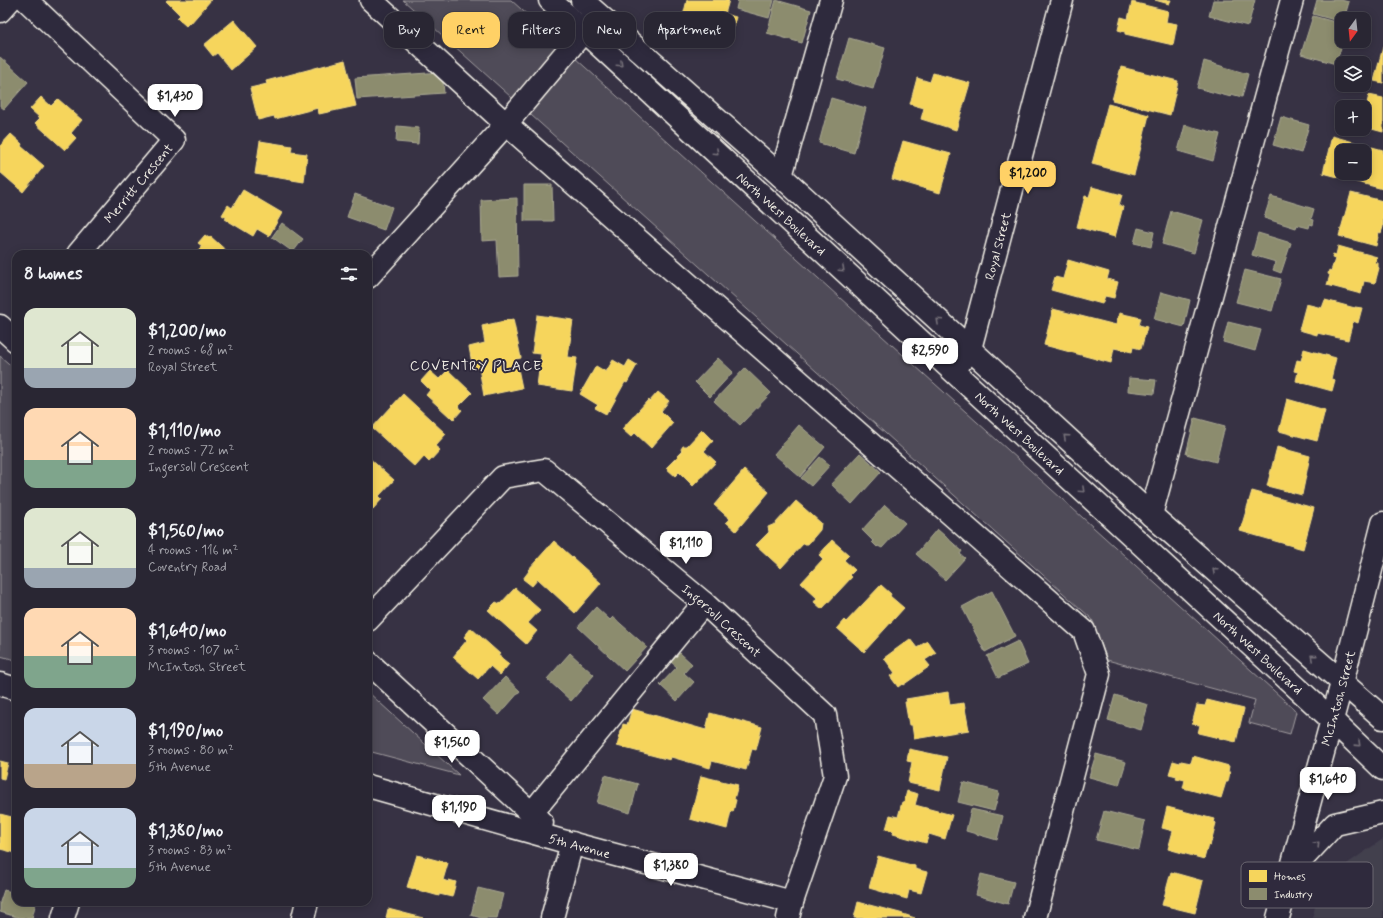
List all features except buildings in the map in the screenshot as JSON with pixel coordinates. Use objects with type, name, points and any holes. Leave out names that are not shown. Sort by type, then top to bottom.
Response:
[{"type":"street","points":[[0,10],[10,0]]},
{"type":"street","name":"Merritt Crescent","points":[[26,0],[174,140],[81,250]]},
{"type":"street","points":[[371,0],[506,124],[1084,631],[1099,674],[1035,918]]},
{"type":"street","name":"North West Boulevard","points":[[550,0],[583,30]]},
{"type":"street","points":[[781,176],[831,0]]},
{"type":"street","name":"Royal Street","points":[[954,372],[970,349],[1062,0]]},
{"type":"street","points":[[1151,515],[1292,0]]},
{"type":"street","name":"North West Boulevard","points":[[591,4],[1151,515],[1383,718]]},
{"type":"street","points":[[372,273],[506,124],[583,32]]},
{"type":"street","name":"North West Boulevard","points":[[602,48],[1332,720],[1383,769]]},
{"type":"street","name":"Ingersoll Crescent","points":[[372,616],[503,477],[544,470],[704,603],[825,715],[835,776],[790,910]]},
{"type":"street","name":"McIntosh Street","points":[[1293,862],[1342,683],[1383,523]]},
{"type":"street","points":[[531,814],[704,603]]},
{"type":"street","points":[[372,666],[531,814],[566,841],[552,918]]},
{"type":"street","points":[[0,684],[12,687]]},
{"type":"street","name":"5th Avenue","points":[[372,787],[566,841],[790,910]]},
{"type":"street","name":"McIntosh Street","points":[[1299,862],[1335,824],[1383,813]]},
{"type":"street","points":[[63,918],[67,906]]},
{"type":"street","points":[[302,918],[306,906]]},
{"type":"street","name":"McIntosh Street","points":[[1278,918],[1281,908]]},
{"type":"shaded area","points":[[403,0],[511,0],[524,12],[508,12],[508,48],[564,48],[1294,709],[1296,712],[1290,734],[1249,723],[1255,700],[1107,660],[1092,619],[456,48],[500,48],[500,12],[442,12],[442,35],[434,28],[434,12],[416,12]]},
{"type":"shaded area","points":[[0,356],[12,366],[12,659],[0,656]]},
{"type":"shaded area","points":[[372,696],[459,775],[372,752]]},
{"type":"shaded area","points":[[1383,839],[1383,918],[1312,918],[1315,908],[1373,908],[1373,862],[1350,862]]},
{"type":"district","name":"COVENTRY PLACE","points":[[476,365]]}]
